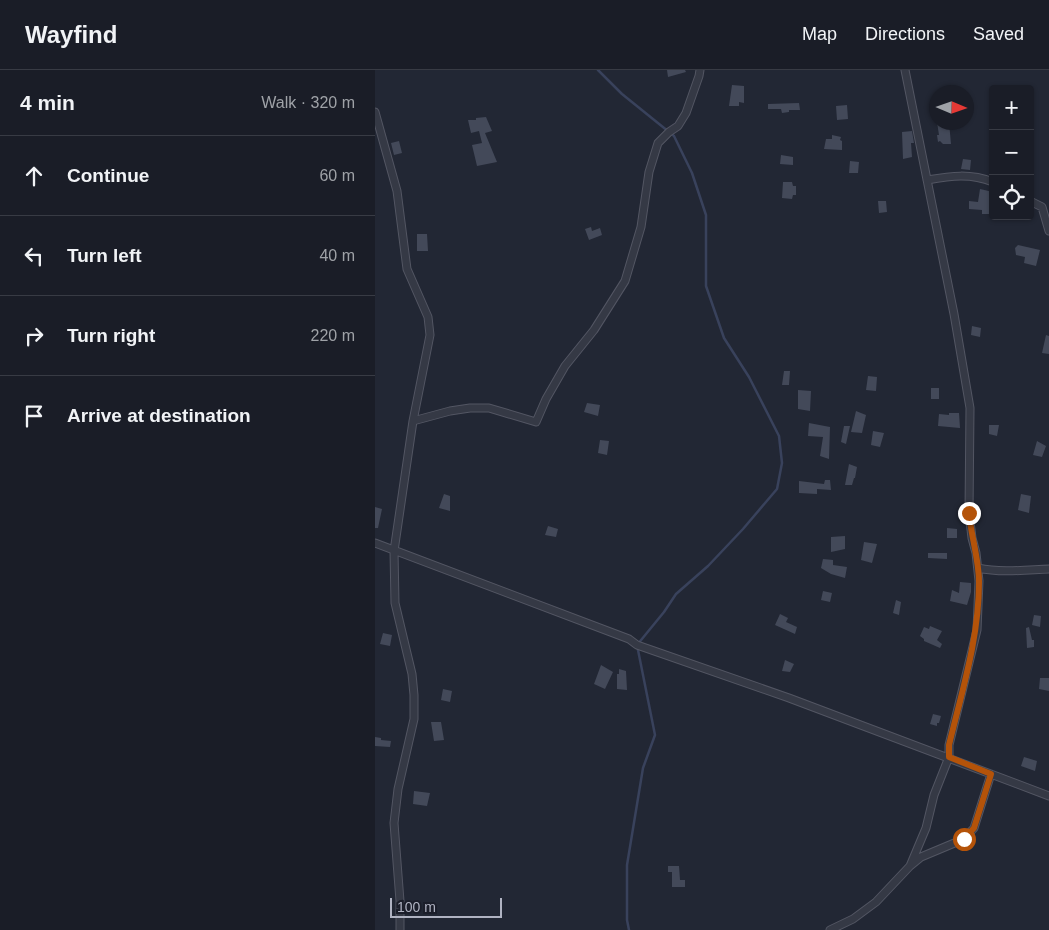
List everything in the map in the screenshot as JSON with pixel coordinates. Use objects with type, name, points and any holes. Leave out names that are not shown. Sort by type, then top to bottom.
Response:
[{"type":"street","points":[[413,421],[450,411],[489,408],[536,422],[546,399],[565,366],[594,330],[625,281],[641,227],[649,172],[658,143],[678,126],[685,113],[700,70]]},
{"type":"street","points":[[905,70],[955,314],[970,408],[969,513],[979,581],[977,630],[949,745],[949,757],[934,794],[926,828],[910,866]]},
{"type":"street","points":[[375,112],[397,191],[407,269],[428,317],[429,335],[413,421],[394,551],[395,603],[412,674],[414,695],[414,719],[398,789],[394,823],[401,930]]},
{"type":"street","points":[[927,180],[971,175],[989,181]]},
{"type":"street","points":[[1034,203],[1043,207],[1049,231]]},
{"type":"street","points":[[375,543],[629,639],[637,645],[789,698],[1049,796]]},
{"type":"street","points":[[978,568],[1012,572],[1049,569]]},
{"type":"street","points":[[830,930],[853,919],[876,902],[921,857],[964,839],[974,828],[991,774]]},
{"type":"building","points":[[667,70],[685,70],[686,72],[668,77]]},
{"type":"building","points":[[732,85],[744,86],[744,103],[739,102],[739,106],[729,106]]},
{"type":"building","points":[[799,103],[800,110],[789,110],[789,112],[782,113],[781,109],[768,109],[768,104]]},
{"type":"building","points":[[847,105],[848,119],[837,120],[836,106]]},
{"type":"building","points":[[486,117],[492,131],[485,133],[497,162],[477,166],[472,145],[482,143],[479,131],[471,133],[468,120]]},
{"type":"building","points":[[938,130],[950,130],[951,144],[938,142],[937,135],[939,135]]},
{"type":"building","points":[[912,131],[914,143],[911,143],[912,157],[903,159],[902,132]]},
{"type":"building","points":[[832,135],[841,137],[842,150],[824,149],[826,139],[832,139]]},
{"type":"building","points":[[399,141],[402,153],[394,155],[391,143]]},
{"type":"building","points":[[781,155],[793,157],[793,165],[780,164]]},
{"type":"building","points":[[963,159],[971,160],[970,170],[961,169]]},
{"type":"building","points":[[850,161],[859,162],[858,173],[849,173]]},
{"type":"building","points":[[783,182],[792,182],[793,186],[796,186],[796,195],[793,195],[792,199],[782,198]]},
{"type":"building","points":[[980,189],[989,191],[989,214],[982,214],[982,210],[969,209],[969,201],[978,202]]},
{"type":"building","points":[[878,201],[886,201],[887,212],[879,213]]},
{"type":"building","points":[[591,227],[592,231],[600,228],[602,235],[589,240],[585,229]]},
{"type":"building","points":[[417,234],[427,234],[428,251],[417,251]]},
{"type":"building","points":[[1018,245],[1040,250],[1036,266],[1024,263],[1025,257],[1016,255],[1015,248]]},
{"type":"building","points":[[972,326],[981,328],[980,337],[971,335]]},
{"type":"building","points":[[1046,335],[1049,336],[1049,354],[1042,353]]},
{"type":"building","points":[[784,371],[790,371],[789,385],[782,385]]},
{"type":"building","points":[[868,376],[877,377],[876,391],[866,390]]},
{"type":"building","points":[[931,388],[939,388],[939,399],[931,399]]},
{"type":"building","points":[[798,390],[811,391],[810,411],[798,409]]},
{"type":"building","points":[[587,403],[600,405],[598,416],[584,412]]},
{"type":"building","points":[[856,411],[866,415],[862,433],[851,432]]},
{"type":"building","points":[[949,413],[959,413],[960,428],[938,426],[939,414],[949,415]]},
{"type":"building","points":[[809,423],[830,427],[829,459],[820,456],[823,437],[808,436]]},
{"type":"building","points":[[989,425],[999,425],[997,436],[989,434]]},
{"type":"building","points":[[844,426],[850,426],[846,444],[841,442]]},
{"type":"building","points":[[873,431],[884,433],[880,447],[871,445]]},
{"type":"building","points":[[600,440],[609,441],[607,455],[598,453]]},
{"type":"building","points":[[1037,441],[1046,446],[1042,457],[1033,455]]},
{"type":"building","points":[[849,464],[857,467],[855,478],[852,485],[845,485]]},
{"type":"building","points":[[825,480],[830,480],[831,490],[817,489],[817,494],[799,493],[799,481],[824,484]]},
{"type":"building","points":[[444,494],[450,496],[450,511],[439,508]]},
{"type":"building","points":[[1021,494],[1031,496],[1029,513],[1018,510]]},
{"type":"building","points":[[375,507],[382,509],[378,528],[375,528]]},
{"type":"building","points":[[548,526],[558,529],[556,537],[545,535]]},
{"type":"building","points":[[947,528],[957,529],[957,538],[947,538]]},
{"type":"building","points":[[845,536],[845,549],[831,552],[831,537]]},
{"type":"building","points":[[864,542],[877,544],[872,563],[861,560]]},
{"type":"building","points":[[928,553],[947,553],[947,559],[928,558]]},
{"type":"building","points":[[823,559],[833,560],[833,565],[847,567],[845,578],[831,574],[821,568]]},
{"type":"building","points":[[960,582],[971,583],[971,592],[967,605],[950,601],[952,590],[959,593]]},
{"type":"building","points":[[823,591],[832,593],[830,602],[821,600]]},
{"type":"building","points":[[896,600],[901,602],[899,615],[893,613]]},
{"type":"building","points":[[780,614],[788,618],[786,622],[797,627],[795,634],[775,625]]},
{"type":"building","points":[[1034,615],[1041,616],[1040,627],[1032,625]]},
{"type":"building","points":[[930,626],[942,631],[937,640],[942,644],[940,648],[924,641],[920,636],[924,627],[929,629]]},
{"type":"building","points":[[1029,627],[1032,640],[1034,640],[1034,647],[1027,648],[1026,628]]},
{"type":"building","points":[[383,633],[392,635],[390,646],[380,644]]},
{"type":"building","points":[[785,660],[794,664],[790,672],[782,671]]},
{"type":"building","points":[[601,665],[613,672],[605,689],[594,684]]},
{"type":"building","points":[[619,669],[626,671],[627,690],[617,689]]},
{"type":"building","points":[[1040,678],[1049,678],[1049,691],[1039,689]]},
{"type":"building","points":[[443,689],[452,691],[450,702],[441,700]]},
{"type":"building","points":[[933,714],[941,716],[937,726],[930,724]]},
{"type":"building","points":[[431,722],[441,722],[444,740],[434,741]]},
{"type":"building","points":[[375,737],[391,741],[390,747],[375,746]]},
{"type":"building","points":[[1024,757],[1037,761],[1035,771],[1021,766]]},
{"type":"building","points":[[414,791],[430,793],[427,806],[413,804]]},
{"type":"building","points":[[668,866],[679,866],[680,880],[685,880],[685,887],[672,887],[672,872],[668,872]]},
{"type":"waterway","points":[[598,70],[622,94],[674,136],[692,173],[706,215],[706,286],[724,338],[749,377],[779,436],[782,463],[777,489],[708,566],[676,594],[637,645],[655,735],[643,768],[627,865],[627,920],[629,930]]},
{"type":"route","points":[[964,839],[974,828],[979,806],[991,774],[949,757],[949,745],[977,630],[979,581],[969,513]]}]
